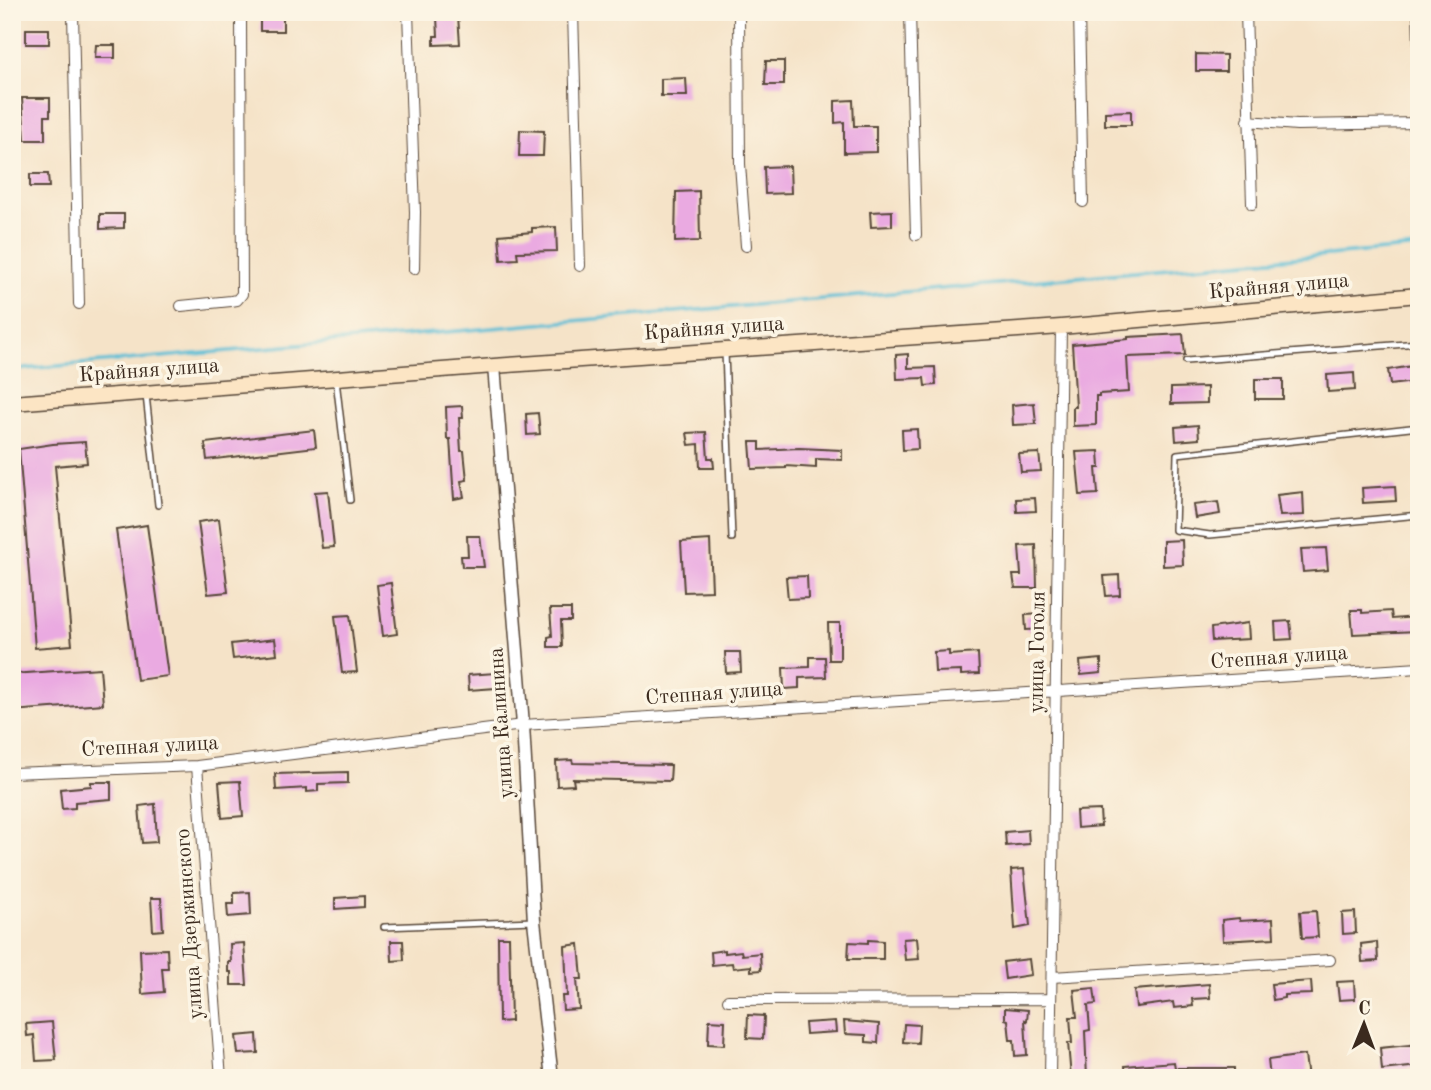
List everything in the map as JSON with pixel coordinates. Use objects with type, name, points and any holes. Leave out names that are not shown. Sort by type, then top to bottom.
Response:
[{"type":"main road","name":"Крайняя улица","points":[[12,403],[336,377],[1061,327],[1419,295]]},
{"type":"street","points":[[73,12],[79,304]]},
{"type":"street","points":[[181,306],[237,300],[242,294],[241,12]]},
{"type":"street","points":[[408,12],[415,212],[414,269]]},
{"type":"street","points":[[573,12],[580,266]]},
{"type":"street","points":[[739,12],[740,164],[746,247]]},
{"type":"street","points":[[910,12],[916,235]]},
{"type":"street","points":[[1079,12],[1083,202]]},
{"type":"street","points":[[1246,12],[1252,204]]},
{"type":"street","points":[[1418,12],[1419,47]]},
{"type":"street","points":[[1248,121],[1297,125],[1419,123]]},
{"type":"street","name":"улица Гоголя","points":[[1050,1078],[1049,999],[1052,977],[1061,327]]},
{"type":"street","name":"улица Калинина","points":[[494,366],[523,725],[534,920],[552,1078]]},
{"type":"street","name":"Степная улица","points":[[12,773],[197,766],[523,725],[1419,668]]},
{"type":"street","name":"улица Дзержинского","points":[[197,766],[221,1078]]},
{"type":"street","points":[[1052,977],[1330,960]]},
{"type":"street","points":[[728,1000],[1049,999]]},
{"type":"street","points":[[12,1055],[14,1078]]},
{"type":"lane","points":[[1186,361],[1419,343]]},
{"type":"lane","points":[[725,349],[732,538]]},
{"type":"lane","points":[[336,377],[350,500]]},
{"type":"lane","points":[[146,391],[158,505]]},
{"type":"lane","points":[[1419,427],[1210,448],[1177,454],[1175,530],[1210,535],[1419,515]]},
{"type":"lane","points":[[384,927],[534,920]]},
{"type":"building","points":[[260,14],[283,14],[283,31],[260,31]]},
{"type":"building","points":[[458,16],[460,44],[434,45],[434,36],[438,36],[437,17]]},
{"type":"building","points":[[26,29],[49,29],[49,44],[26,44]]},
{"type":"building","points":[[96,45],[115,45],[115,58],[95,58]]},
{"type":"building","points":[[1196,54],[1226,55],[1226,71],[1196,71]]},
{"type":"building","points":[[766,61],[784,61],[784,85],[765,85]]},
{"type":"building","points":[[686,78],[687,96],[661,96],[661,79]]},
{"type":"building","points":[[22,98],[50,98],[50,116],[45,116],[45,140],[25,140]]},
{"type":"building","points":[[853,100],[854,126],[876,126],[876,152],[844,153],[844,122],[835,123],[835,101]]},
{"type":"building","points":[[1131,111],[1131,125],[1105,125],[1105,112]]},
{"type":"building","points":[[520,130],[544,131],[543,156],[519,156]]},
{"type":"building","points":[[790,166],[791,193],[765,194],[764,167]]},
{"type":"building","points":[[30,174],[48,174],[49,187],[30,187]]},
{"type":"building","points":[[699,191],[700,241],[675,242],[676,192]]},
{"type":"building","points":[[892,211],[892,226],[871,227],[870,212]]},
{"type":"building","points":[[100,214],[124,214],[124,228],[100,229]]},
{"type":"building","points":[[556,227],[557,251],[517,252],[518,259],[501,260],[499,235],[532,232],[532,228]]},
{"type":"building","points":[[1183,334],[1185,355],[1127,357],[1129,392],[1099,394],[1096,396],[1096,425],[1073,426],[1073,407],[1076,407],[1072,344]]},
{"type":"building","points":[[908,354],[908,368],[935,367],[936,385],[925,386],[924,378],[897,379],[896,355]]},
{"type":"building","points":[[1412,366],[1415,382],[1390,385],[1388,370]]},
{"type":"building","points":[[1354,373],[1355,390],[1328,392],[1327,375]]},
{"type":"building","points":[[1255,379],[1283,379],[1283,399],[1255,399]]},
{"type":"building","points":[[1207,387],[1207,403],[1171,404],[1171,388]]},
{"type":"building","points":[[1034,403],[1036,424],[1013,425],[1012,405]]},
{"type":"building","points":[[462,406],[463,418],[459,418],[461,451],[464,451],[467,480],[461,481],[464,497],[454,499],[446,407]]},
{"type":"building","points":[[538,413],[540,434],[527,435],[526,414]]},
{"type":"building","points":[[1198,425],[1199,439],[1176,441],[1175,427]]},
{"type":"building","points":[[917,429],[918,449],[903,450],[902,430]]},
{"type":"building","points":[[314,430],[316,447],[207,460],[205,443]]},
{"type":"building","points":[[706,432],[708,458],[713,458],[714,468],[700,468],[699,444],[689,445],[687,433]]},
{"type":"building","points":[[85,442],[87,463],[55,466],[72,645],[35,648],[19,449]]},
{"type":"building","points":[[750,442],[760,442],[760,450],[842,450],[842,460],[816,459],[816,468],[786,466],[752,469]]},
{"type":"building","points":[[1099,451],[1100,468],[1096,468],[1098,494],[1080,495],[1076,452]]},
{"type":"building","points":[[1039,453],[1041,471],[1021,472],[1019,454]]},
{"type":"building","points":[[1395,486],[1396,501],[1363,503],[1362,488]]},
{"type":"building","points":[[328,491],[334,547],[322,548],[315,492]]},
{"type":"building","points":[[1303,492],[1304,515],[1280,516],[1277,495]]},
{"type":"building","points":[[1035,498],[1036,511],[1017,512],[1016,499]]},
{"type":"building","points":[[1218,502],[1220,514],[1195,518],[1193,505]]},
{"type":"building","points":[[219,519],[228,592],[208,594],[198,522]]},
{"type":"building","points":[[147,525],[168,676],[137,680],[116,530]]},
{"type":"building","points":[[467,536],[480,536],[484,567],[462,567],[461,556],[468,556]]},
{"type":"building","points":[[710,540],[712,591],[684,592],[681,542]]},
{"type":"building","points":[[1182,540],[1183,565],[1163,566],[1163,541]]},
{"type":"building","points":[[1036,545],[1037,588],[1015,588],[1013,575],[1021,575],[1019,546]]},
{"type":"building","points":[[1326,548],[1328,570],[1303,572],[1301,549]]},
{"type":"building","points":[[1119,575],[1120,595],[1106,596],[1104,576]]},
{"type":"building","points":[[807,576],[808,598],[788,599],[786,577]]},
{"type":"building","points":[[391,583],[397,634],[383,636],[377,585]]},
{"type":"building","points":[[550,609],[571,609],[571,621],[561,621],[562,647],[548,647],[548,637],[552,636]]},
{"type":"building","points":[[1351,610],[1362,610],[1362,613],[1391,611],[1392,619],[1416,617],[1417,631],[1353,634]]},
{"type":"building","points":[[1044,614],[1045,629],[1026,630],[1025,615]]},
{"type":"building","points":[[350,615],[357,672],[342,673],[335,616]]},
{"type":"building","points":[[1290,621],[1292,639],[1276,640],[1275,622]]},
{"type":"building","points":[[828,623],[840,623],[840,660],[829,660]]},
{"type":"building","points":[[1248,623],[1249,639],[1212,641],[1211,628]]},
{"type":"building","points":[[275,639],[277,654],[233,659],[231,644]]},
{"type":"building","points":[[949,651],[949,655],[978,653],[979,674],[961,675],[961,671],[935,672],[934,652]]},
{"type":"building","points":[[725,652],[740,652],[741,672],[726,673]]},
{"type":"building","points":[[810,657],[825,657],[826,677],[799,678],[799,688],[784,689],[783,668],[810,667]]},
{"type":"building","points":[[1101,659],[1101,673],[1081,675],[1080,661]]},
{"type":"building","points":[[100,668],[103,704],[12,711],[12,674]]},
{"type":"building","points":[[495,673],[496,688],[469,690],[468,675]]},
{"type":"building","points":[[572,760],[573,763],[671,765],[670,781],[573,779],[574,785],[557,786],[556,761]]},
{"type":"building","points":[[348,772],[348,783],[318,784],[318,791],[307,792],[307,788],[276,790],[275,774]]},
{"type":"building","points":[[240,781],[243,816],[222,818],[219,782]]},
{"type":"building","points":[[91,782],[111,782],[111,799],[75,802],[75,808],[62,809],[60,789],[91,786]]},
{"type":"building","points":[[155,804],[157,842],[142,843],[139,806]]},
{"type":"building","points":[[1100,810],[1101,826],[1077,828],[1076,811]]},
{"type":"building","points":[[1028,830],[1029,844],[1006,846],[1005,832]]},
{"type":"building","points":[[1024,869],[1030,926],[1015,929],[1011,870]]},
{"type":"building","points":[[250,892],[251,915],[228,917],[227,904],[234,904],[234,893]]},
{"type":"building","points":[[364,896],[364,907],[335,909],[335,898]]},
{"type":"building","points":[[151,898],[161,898],[163,930],[153,931]]},
{"type":"building","points":[[1316,911],[1318,937],[1302,938],[1300,912]]},
{"type":"building","points":[[1355,912],[1356,933],[1343,934],[1342,913]]},
{"type":"building","points":[[1239,918],[1240,921],[1273,919],[1274,938],[1223,941],[1222,920]]},
{"type":"building","points":[[498,937],[509,937],[511,1021],[499,1022]]},
{"type":"building","points":[[917,938],[919,959],[905,960],[903,939]]},
{"type":"building","points":[[868,940],[883,941],[883,959],[848,959],[849,942],[868,943]]},
{"type":"building","points":[[391,941],[403,941],[404,960],[392,961]]},
{"type":"building","points":[[1377,942],[1378,961],[1362,962],[1361,944]]},
{"type":"building","points":[[244,943],[247,985],[231,985],[231,972],[228,972],[228,962],[231,962],[230,944]]},
{"type":"building","points":[[579,944],[582,979],[577,979],[579,1009],[563,1010],[562,996],[567,996],[565,946]]},
{"type":"building","points":[[167,949],[168,968],[162,968],[164,992],[142,994],[140,950]]},
{"type":"building","points":[[725,950],[725,953],[741,951],[742,955],[760,953],[761,970],[751,971],[751,966],[733,968],[732,963],[712,965],[711,952]]},
{"type":"building","points":[[1029,959],[1031,975],[1005,979],[1003,962]]},
{"type":"building","points":[[1311,981],[1312,994],[1284,995],[1284,998],[1273,1000],[1271,984]]},
{"type":"building","points":[[1354,981],[1355,999],[1339,1000],[1337,982]]},
{"type":"building","points":[[1209,984],[1210,998],[1192,999],[1193,1006],[1174,1008],[1173,1002],[1136,1007],[1134,990]]},
{"type":"building","points":[[1094,988],[1096,1004],[1088,1005],[1090,1030],[1085,1031],[1087,1078],[1071,1078],[1068,1043],[1072,1043],[1070,1017],[1077,1017],[1074,990]]},
{"type":"building","points":[[1005,1008],[1028,1010],[1027,1021],[1025,1020],[1027,1055],[1015,1056],[1014,1040],[1010,1040]]},
{"type":"building","points":[[748,1015],[764,1016],[763,1039],[747,1038]]},
{"type":"building","points":[[709,1020],[725,1021],[724,1045],[708,1044]]},
{"type":"building","points":[[835,1021],[836,1032],[806,1034],[805,1023]]},
{"type":"building","points":[[844,1021],[879,1024],[878,1043],[866,1042],[866,1035],[845,1034]]},
{"type":"building","points":[[52,1022],[56,1060],[36,1061],[34,1035],[27,1036],[26,1024]]},
{"type":"building","points":[[904,1024],[919,1025],[918,1043],[903,1042]]},
{"type":"building","points":[[257,1034],[258,1053],[238,1054],[236,1036]]},
{"type":"building","points":[[1419,1044],[1419,1066],[1382,1070],[1380,1048]]},
{"type":"building","points":[[1305,1055],[1308,1078],[1270,1078],[1268,1060]]},
{"type":"building","points":[[1174,1062],[1175,1068],[1234,1068],[1234,1078],[1126,1078],[1125,1066]]},
{"type":"waterway","points":[[12,370],[1419,247]]}]
